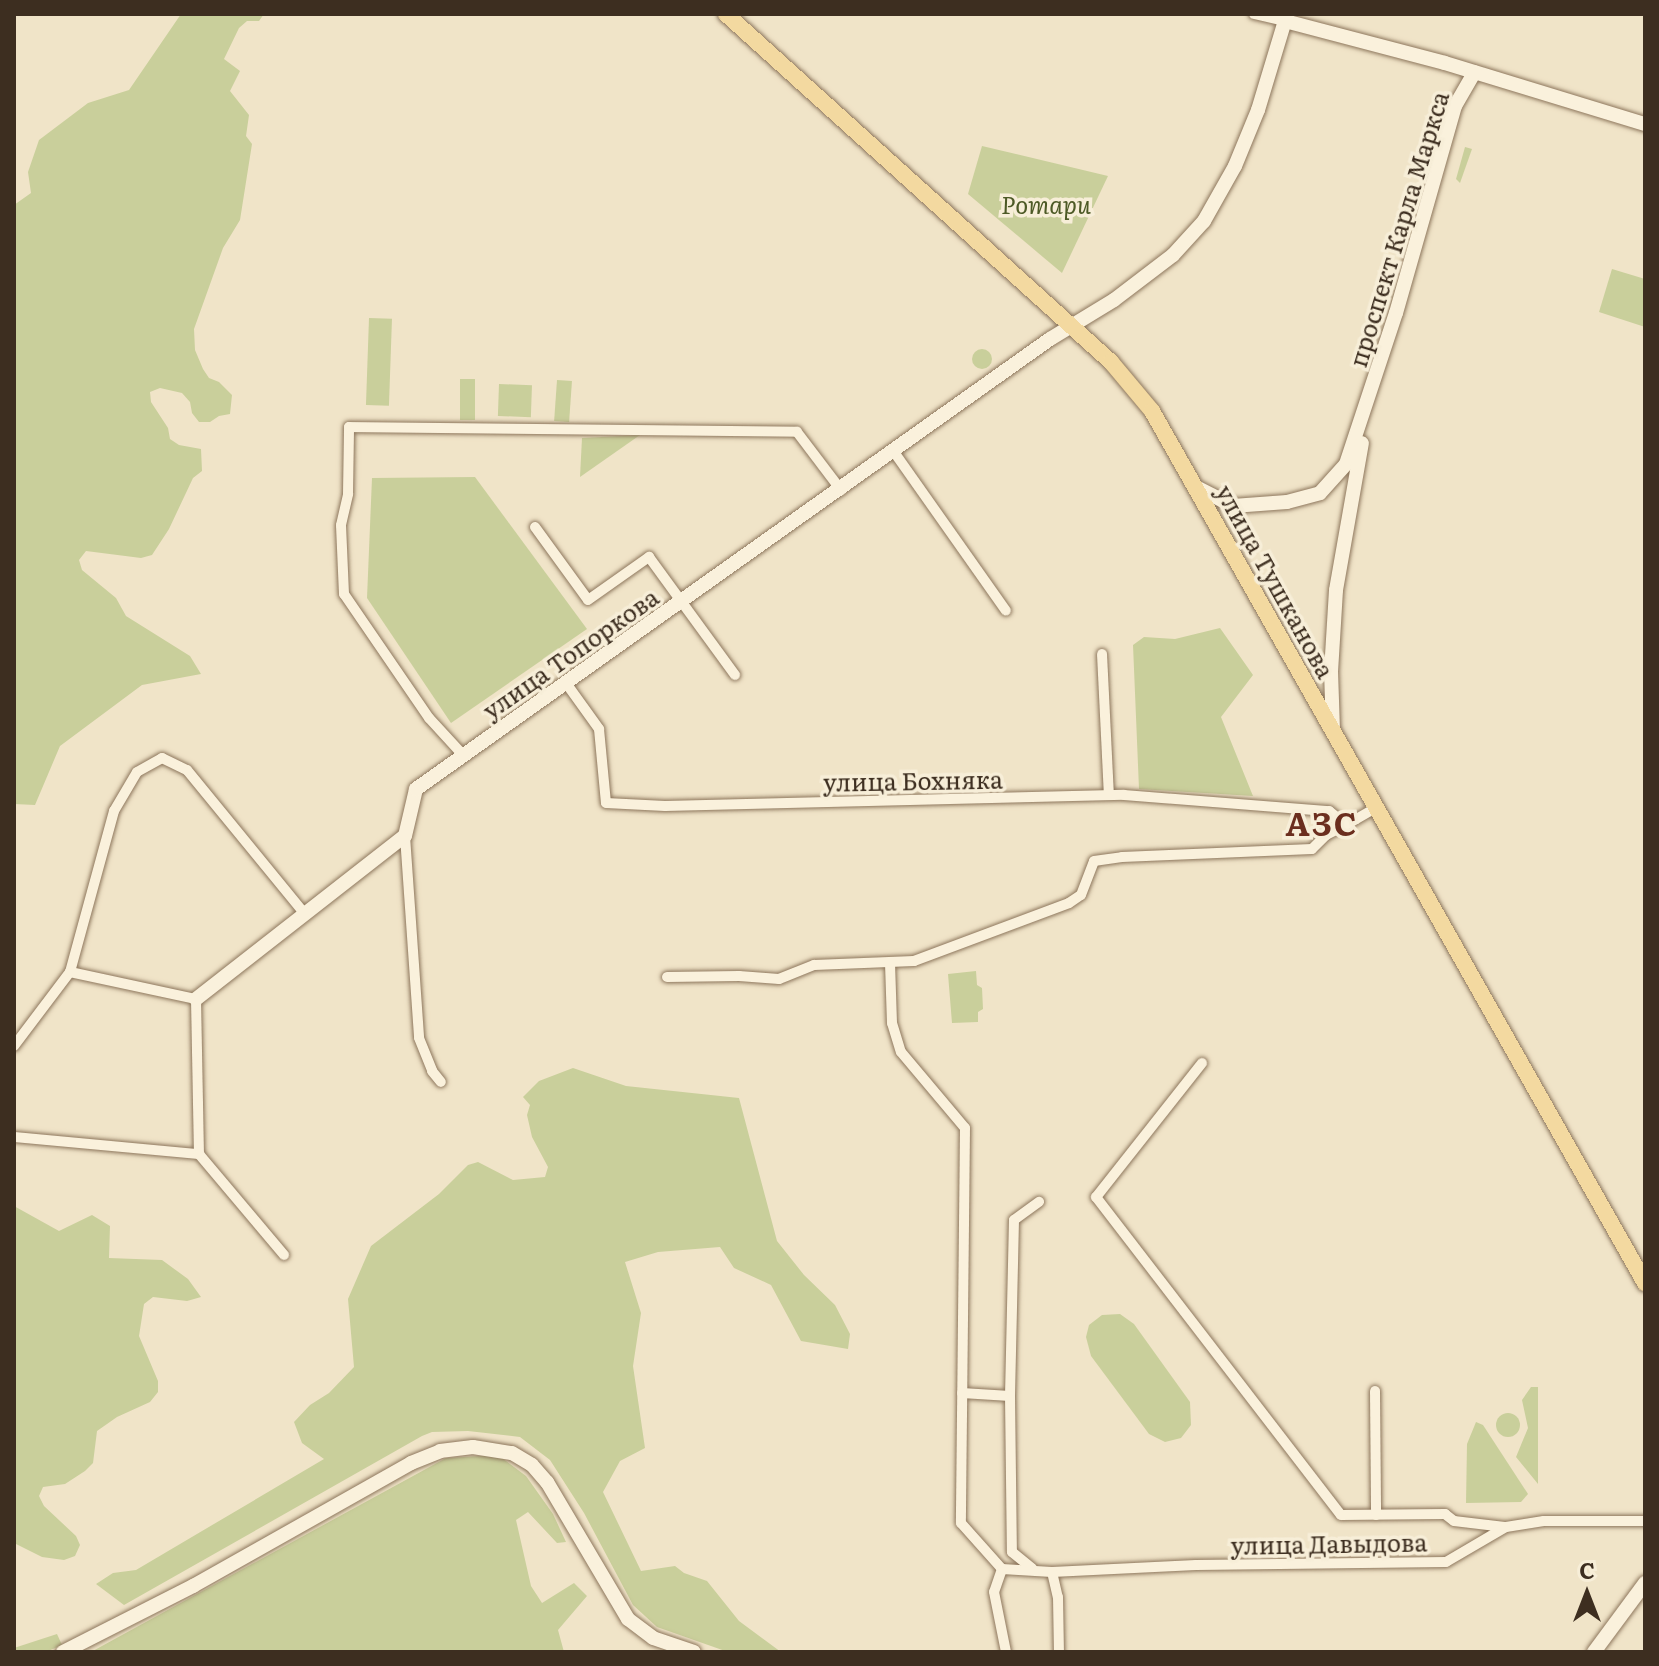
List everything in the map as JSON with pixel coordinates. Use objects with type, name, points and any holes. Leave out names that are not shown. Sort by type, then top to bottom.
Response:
[{"type":"main road","name":"улица Тушканова","points":[[726,14],[1072,326],[1144,400],[1645,1283]]},
{"type":"main road","name":"улица Топоркова","points":[[405,836],[416,789],[1072,326],[1151,274],[1189,239],[1210,213],[1250,130],[1286,18]]},
{"type":"main road","name":"проспект Карла Маркса","points":[[1286,18],[1645,124]]},
{"type":"main road","name":"проспект Карла Маркса","points":[[1368,401],[1455,106],[1475,72]]},
{"type":"main road","points":[[1194,486],[1233,506],[1287,502],[1320,493],[1334,482],[1350,458],[1368,401]]},
{"type":"main road","points":[[1333,732],[1331,672],[1336,590],[1368,401]]},
{"type":"main road","points":[[196,999],[405,836]]},
{"type":"main road","points":[[63,1652],[193,1586],[411,1463],[440,1451],[473,1447],[512,1453],[532,1465],[547,1482],[628,1619],[653,1638],[694,1652]]},
{"type":"main road","points":[[1594,1652],[1645,1583]]},
{"type":"street","name":"проспект Карла Маркса","points":[[1254,14],[1286,18]]},
{"type":"street","points":[[463,755],[429,718],[344,594],[341,525],[348,494],[349,427],[797,432],[841,490]]},
{"type":"street","points":[[894,452],[1006,611]]},
{"type":"street","points":[[535,527],[588,600],[649,557],[706,630],[735,675]]},
{"type":"street","points":[[1102,654],[1109,795]]},
{"type":"street","name":"улица Бохняка","points":[[566,683],[599,729],[606,803],[678,806],[1109,795],[1329,811],[1346,825]]},
{"type":"street","points":[[14,1046],[70,972],[114,811],[137,772],[162,758],[187,770],[305,914]]},
{"type":"street","points":[[667,977],[779,979],[814,965],[914,961],[1069,903],[1081,895],[1094,861],[1122,857],[1312,849],[1326,835],[1376,808]]},
{"type":"street","points":[[405,836],[419,1038],[432,1071],[441,1082]]},
{"type":"street","points":[[890,963],[892,1023],[901,1052],[965,1128],[961,1523],[1002,1569],[994,1592],[1006,1652]]},
{"type":"street","points":[[70,972],[196,999],[199,1154],[284,1255]]},
{"type":"street","points":[[1202,1063],[1096,1197],[1341,1515],[1445,1514],[1454,1521],[1506,1527]]},
{"type":"street","points":[[14,1137],[199,1154]]},
{"type":"street","points":[[1034,1569],[1012,1552],[1010,1396],[1014,1220],[1039,1202]]},
{"type":"street","points":[[1375,1391],[1376,1515]]},
{"type":"street","points":[[962,1393],[1010,1396]]},
{"type":"street","name":"улица Давыдова","points":[[1002,1569],[1052,1572],[1196,1565],[1446,1562],[1506,1527],[1544,1521],[1642,1522]]},
{"type":"street","points":[[1052,1572],[1058,1597],[1059,1652]]},
{"type":"green space","points":[[181,14],[264,14],[259,21],[247,21],[239,28],[224,59],[240,71],[230,91],[249,115],[246,136],[252,144],[240,220],[223,248],[194,329],[195,350],[203,369],[209,378],[219,382],[232,395],[230,414],[210,422],[199,422],[182,393],[160,388],[150,392],[151,402],[168,428],[170,439],[179,445],[201,449],[202,471],[193,478],[169,529],[152,555],[141,558],[86,551],[79,560],[82,570],[116,598],[126,616],[190,656],[201,674],[142,685],[60,746],[35,805],[14,804],[14,205],[31,193],[28,172],[39,140],[88,103],[129,90]]},
{"type":"green space","name":"Ротари","points":[[982,146],[1108,176],[1062,273],[968,194]]},
{"type":"green space","points":[[1465,147],[1472,149],[1460,183],[1456,179]]},
{"type":"green space","points":[[1612,269],[1645,279],[1645,327],[1599,312]]},
{"type":"green space","points":[[369,318],[392,319],[389,406],[366,405]]},
{"type":"green space","points":[[982,349],[989,352],[992,359],[989,366],[982,369],[975,366],[972,359],[975,352]]},
{"type":"green space","points":[[460,379],[475,379],[475,420],[460,420]]},
{"type":"green space","points":[[557,380],[572,381],[569,422],[554,421]]},
{"type":"green space","points":[[499,384],[532,385],[531,417],[498,416]]},
{"type":"green space","points":[[640,435],[580,477],[582,438]]},
{"type":"green space","points":[[475,477],[587,629],[451,723],[367,598],[372,478]]},
{"type":"green space","points":[[1220,628],[1253,675],[1221,717],[1253,796],[1139,789],[1133,645],[1144,637],[1175,639]]},
{"type":"green space","points":[[976,971],[977,985],[982,988],[983,1009],[978,1012],[978,1022],[952,1023],[948,974]]},
{"type":"green space","points":[[573,1068],[626,1086],[739,1098],[777,1241],[804,1275],[835,1305],[850,1334],[848,1349],[801,1341],[771,1285],[734,1268],[720,1247],[658,1252],[625,1262],[641,1313],[633,1366],[645,1448],[620,1461],[603,1492],[641,1571],[675,1566],[684,1573],[707,1581],[739,1621],[781,1652],[728,1652],[657,1627],[633,1605],[584,1513],[550,1460],[520,1437],[468,1431],[432,1432],[422,1436],[124,1605],[96,1584],[113,1573],[136,1570],[324,1459],[302,1443],[294,1422],[354,1367],[348,1299],[371,1246],[439,1194],[468,1165],[478,1162],[513,1180],[545,1177],[548,1167],[532,1137],[527,1115],[530,1105],[523,1097],[539,1081]]},
{"type":"green space","points":[[14,1206],[59,1231],[92,1215],[110,1226],[109,1258],[162,1260],[188,1279],[201,1297],[187,1301],[153,1297],[144,1304],[139,1336],[158,1381],[158,1392],[150,1402],[117,1417],[97,1431],[93,1463],[85,1471],[65,1484],[43,1487],[39,1496],[44,1506],[76,1536],[80,1545],[75,1556],[64,1560],[42,1557],[14,1543]]},
{"type":"green space","points":[[1120,1314],[1134,1324],[1190,1402],[1191,1425],[1181,1438],[1165,1442],[1149,1434],[1091,1356],[1086,1337],[1089,1325],[1102,1315]]},
{"type":"green space","points":[[1531,1387],[1538,1387],[1538,1484],[1516,1457],[1528,1428],[1522,1400]]},
{"type":"green space","points":[[1508,1413],[1519,1420],[1520,1425],[1513,1436],[1508,1437],[1497,1430],[1496,1425],[1503,1414]]},
{"type":"green space","points":[[1476,1422],[1483,1425],[1528,1494],[1521,1502],[1466,1503],[1467,1444]]},
{"type":"green space","points":[[498,1455],[526,1476],[553,1514],[566,1542],[557,1543],[528,1512],[516,1520],[531,1586],[542,1603],[574,1583],[587,1596],[558,1630],[564,1652],[91,1652],[446,1458]]},
{"type":"green space","points":[[57,1634],[62,1645],[46,1652],[14,1652],[14,1648]]},
{"type":"district","name":"АЗС","points":[[1322,822]]}]
